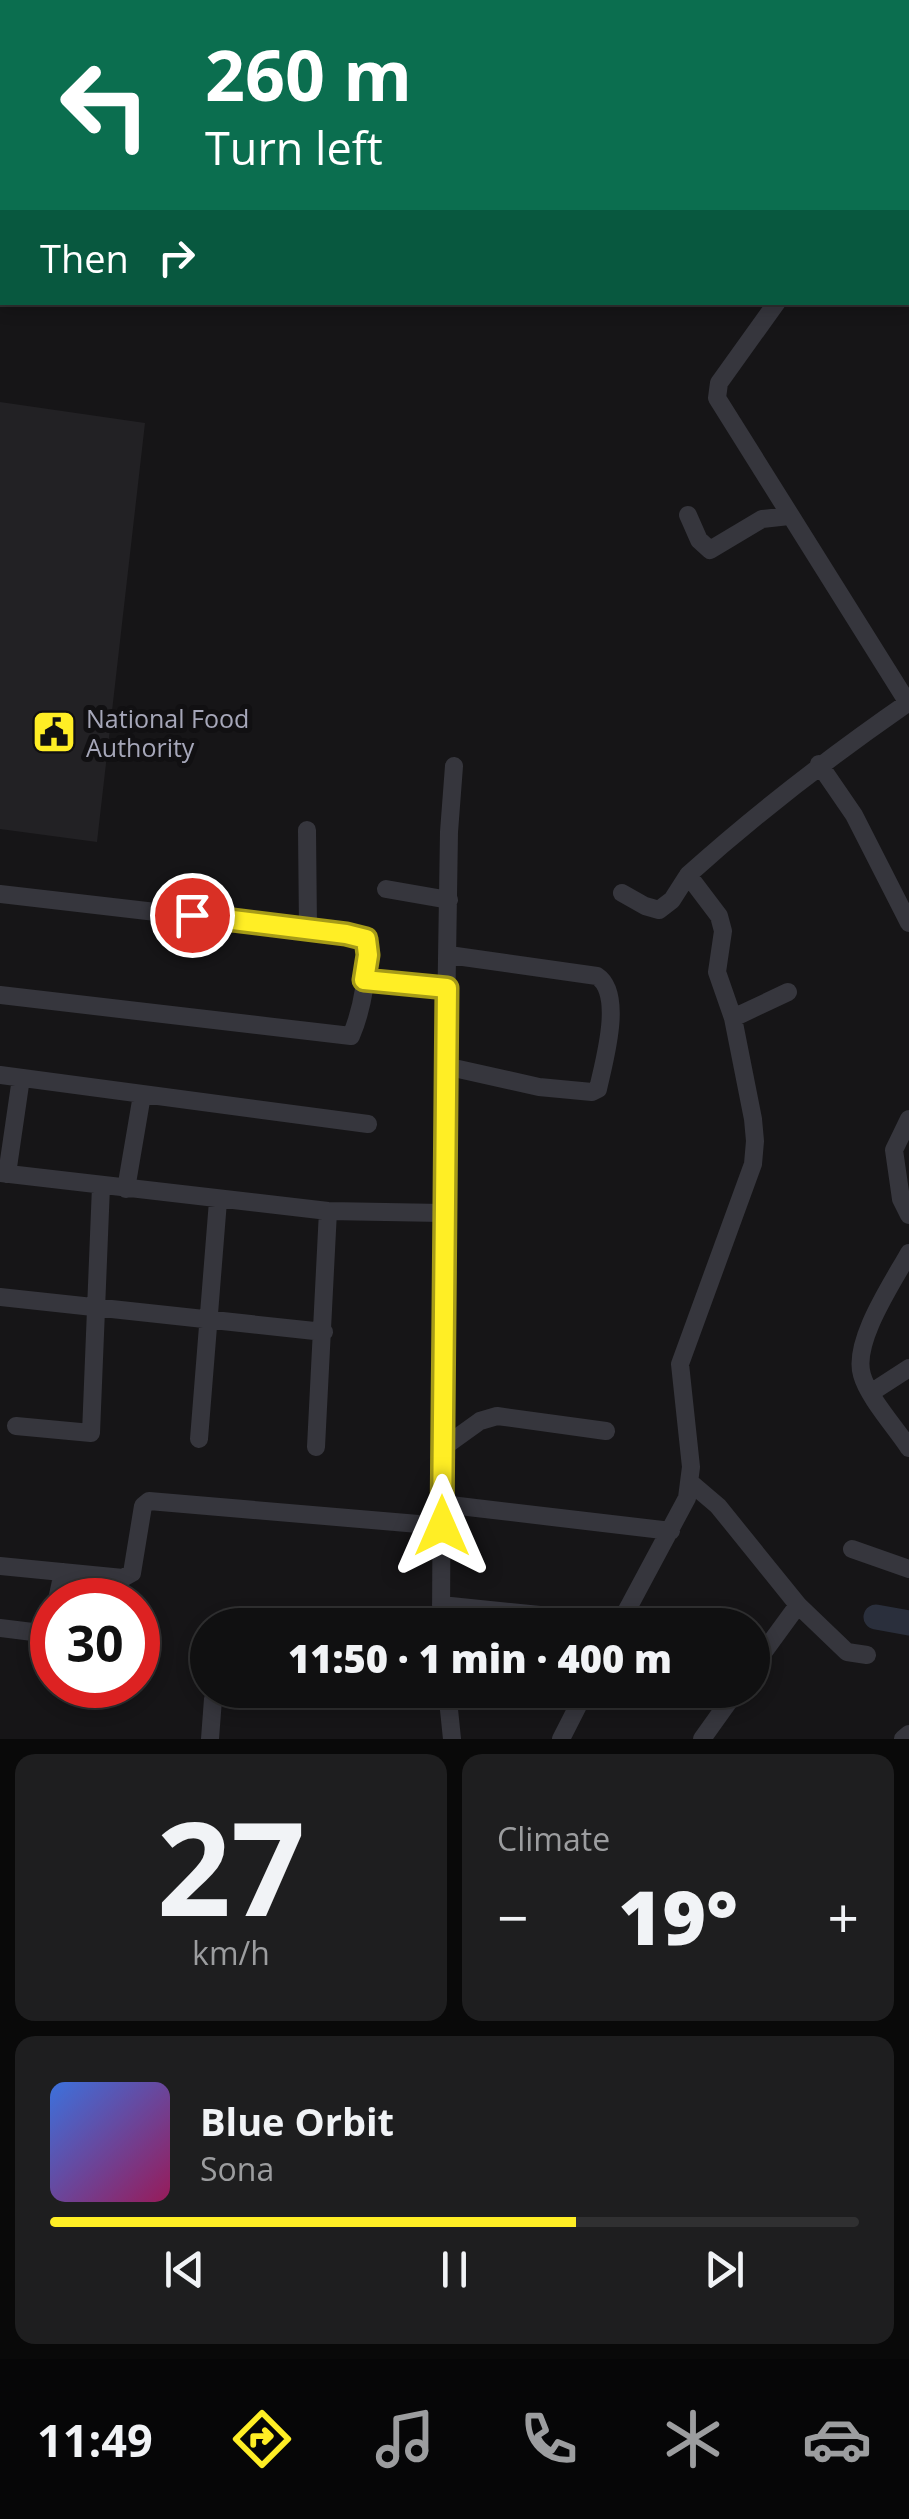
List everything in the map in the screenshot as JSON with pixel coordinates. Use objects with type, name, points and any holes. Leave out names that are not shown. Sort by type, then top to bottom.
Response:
[{"type":"street","points":[[622,893],[660,910],[672,900],[688,875],[759,811],[908,703],[716,398],[719,383],[775,305]]},
{"type":"street","points":[[688,516],[710,550],[762,519],[790,516]]},
{"type":"street","points":[[819,764],[854,816],[909,923]]},
{"type":"street","points":[[454,766],[449,832],[445,1066],[441,1605],[469,1608]]},
{"type":"street","points":[[308,830],[308,928]]},
{"type":"street","points":[[629,1608],[671,1531],[691,1483],[680,1364],[753,1164],[756,1141],[733,1018],[718,972],[720,916],[688,875]]},
{"type":"street","points":[[386,889],[449,900]]},
{"type":"street","points":[[0,894],[308,928],[366,939],[368,955],[358,1020],[350,1036],[0,996]]},
{"type":"street","points":[[445,1066],[539,1087],[592,1092],[598,1088],[610,1038],[608,991],[605,981],[597,976],[448,954]]},
{"type":"street","points":[[364,980],[447,988]]},
{"type":"street","points":[[733,1018],[788,992]]},
{"type":"street","points":[[0,1075],[368,1124]]},
{"type":"street","points":[[22,1078],[3,1173],[328,1212],[443,1213]]},
{"type":"street","points":[[126,1189],[142,1095]]},
{"type":"street","points":[[909,1120],[894,1150],[901,1199],[909,1215]]},
{"type":"street","points":[[16,1426],[90,1433],[100,1186]]},
{"type":"street","points":[[199,1440],[218,1201]]},
{"type":"street","points":[[316,1447],[328,1212]]},
{"type":"street","points":[[909,1253],[865,1336],[860,1362],[862,1377],[909,1448]]},
{"type":"street","points":[[0,1297],[324,1332]]},
{"type":"street","points":[[872,1392],[909,1368]]},
{"type":"street","points":[[441,1449],[480,1421],[498,1416],[606,1431]]},
{"type":"street","points":[[691,1483],[718,1506],[798,1605],[847,1652],[867,1654]]},
{"type":"street","points":[[0,1566],[123,1578],[132,1574],[143,1506],[149,1501],[442,1526]]},
{"type":"street","points":[[442,1504],[671,1531]]},
{"type":"street","points":[[852,1549],[909,1568]]},
{"type":"street","points":[[62,1578],[63,1572]]},
{"type":"street","points":[[770,1643],[798,1605]]},
{"type":"street","points":[[0,1628],[30,1632]]},
{"type":"street","points":[[210,1739],[212,1708]]},
{"type":"street","points":[[449,1708],[452,1739]]},
{"type":"street","points":[[562,1739],[577,1708]]},
{"type":"street","points":[[702,1739],[724,1708]]},
{"type":"street","points":[[903,1739],[909,1734]]},
{"type":"shaded area","points":[[0,402],[145,423],[97,842],[0,829]]},
{"type":"waterway","points":[[876,1617],[909,1623]]},
{"type":"place","name":"National Food Authority","points":[[54,732]]},
{"type":"route","points":[[192,915],[366,939],[364,980],[447,988],[442,1526]]}]
